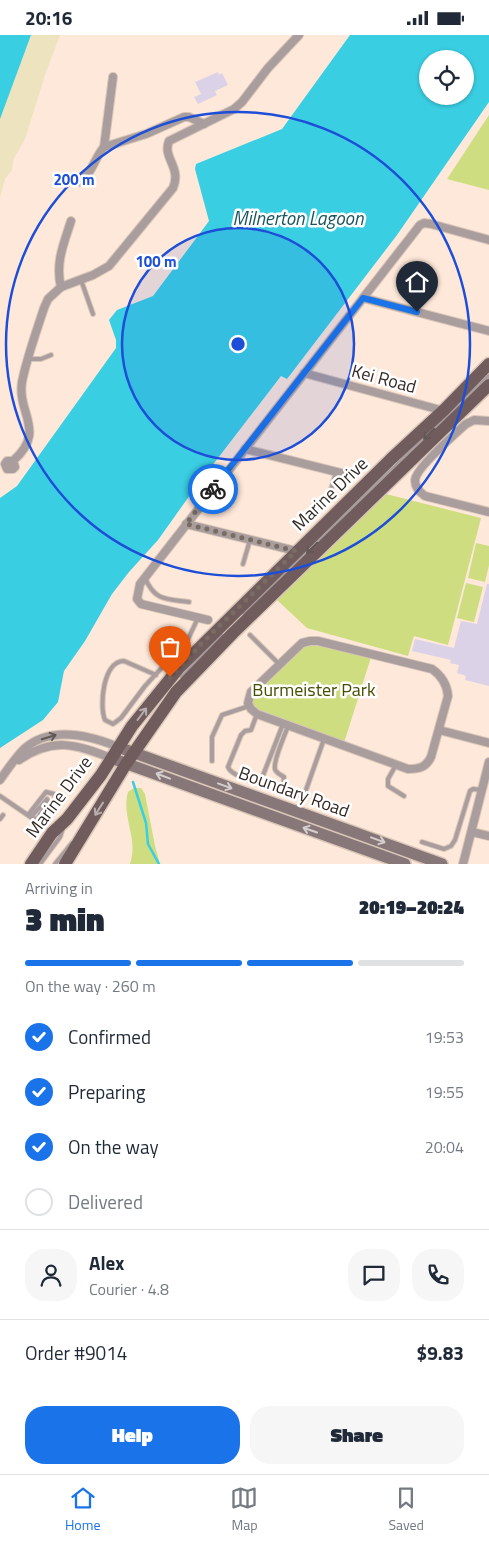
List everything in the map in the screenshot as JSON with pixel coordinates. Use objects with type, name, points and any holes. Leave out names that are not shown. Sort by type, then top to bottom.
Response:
[{"type":"main road","name":"Marine Drive","points":[[65,864],[126,764],[171,699],[233,633],[450,414],[489,364]]},
{"type":"main road","name":"Marine Drive","points":[[31,864],[52,833],[67,819],[100,775],[132,726],[178,667],[391,459],[489,385]]},
{"type":"main road","name":"Boundary Road","points":[[118,747],[442,864]]},
{"type":"main road","name":"Boundary Road","points":[[111,758],[405,864]]},
{"type":"street","points":[[13,461],[26,445],[29,420],[22,399],[22,391],[28,359],[48,299],[61,287],[81,280],[109,266],[176,181],[176,172],[167,149],[169,141],[234,109],[242,102],[268,68],[299,35]]},
{"type":"street","points":[[104,147],[113,77]]},
{"type":"street","points":[[80,182],[90,174],[97,155],[104,147],[146,134],[184,117],[204,124]]},
{"type":"street","points":[[61,287],[58,270],[59,260],[71,221]]},
{"type":"street","points":[[208,620],[139,602],[137,595],[140,584],[420,225],[424,223],[489,240]]},
{"type":"street","points":[[363,298],[489,331]]},
{"type":"street","name":"Kei Road","points":[[304,373],[450,414]]},
{"type":"street","points":[[489,421],[474,420],[466,424],[416,475],[415,481],[418,490],[425,496],[489,512]]},
{"type":"street","points":[[245,449],[353,475]]},
{"type":"street","points":[[186,524],[296,551]]},
{"type":"street","points":[[310,641],[318,641],[432,669],[448,688],[448,696],[428,764],[423,767],[408,769],[257,714],[249,706],[248,699],[251,692],[302,643],[310,641]]},
{"type":"street","points":[[439,730],[489,743]]},
{"type":"street","points":[[0,780],[25,749],[49,737],[61,734],[86,736],[118,747]]},
{"type":"street","points":[[11,765],[39,749],[61,745],[83,747],[111,758]]},
{"type":"street","points":[[463,864],[485,786],[489,762]]},
{"type":"street","points":[[472,831],[489,836]]},
{"type":"lane","points":[[81,280],[93,314]]},
{"type":"lane","points":[[28,359],[41,359],[51,355]]},
{"type":"lane","points":[[240,617],[489,377]]},
{"type":"lane","points":[[313,509],[321,509],[327,501],[336,471]]},
{"type":"lane","points":[[243,564],[250,539]]},
{"type":"lane","points":[[145,577],[150,589],[158,596],[168,600],[189,602]]},
{"type":"lane","points":[[156,675],[124,661],[119,661],[115,664],[107,675],[103,692],[105,720],[113,724],[117,722],[188,639],[198,617]]},
{"type":"lane","points":[[171,699],[176,685],[183,676],[226,630]]},
{"type":"lane","points":[[250,635],[280,665]]},
{"type":"lane","points":[[212,761],[212,737],[222,715],[249,706]]},
{"type":"lane","points":[[257,714],[251,730],[244,731],[240,735],[228,767],[230,772],[254,782],[259,782],[262,778],[286,725]]},
{"type":"lane","points":[[286,725],[275,768],[284,777],[283,789],[295,795],[304,793],[324,739]]},
{"type":"lane","points":[[396,765],[388,779],[388,786],[404,796]]},
{"type":"lane","points":[[422,842],[444,849],[451,846],[470,791],[485,786]]},
{"type":"lane","points":[[0,796],[30,816],[37,819],[44,816],[53,803],[55,797],[51,792],[44,794],[30,816]]},
{"type":"lane","points":[[30,816],[47,799],[48,801],[37,819]]},
{"type":"lane","points":[[40,864],[60,837],[67,819]]},
{"type":"lane","points":[[55,864],[69,845],[83,834]]},
{"type":"green space","points":[[489,115],[489,190],[447,179]]},
{"type":"green space","points":[[386,494],[481,518],[448,645],[414,636],[408,656],[307,628],[276,599]]},
{"type":"green space","points":[[476,543],[489,546],[489,565],[485,582],[468,578]]},
{"type":"green space","points":[[466,583],[483,587],[474,622],[457,618]]},
{"type":"green space","name":"Burmeister Park","points":[[310,641],[372,654],[343,746],[257,714],[248,699]]},
{"type":"green space","points":[[134,788],[141,788],[145,794],[160,864],[130,864],[132,846],[126,801],[128,792]]},
{"type":"sand","points":[[2,35],[60,35],[25,139],[13,160],[12,170],[5,179],[0,197],[0,39]]},
{"type":"water","points":[[0,35],[31,35],[0,119]]},
{"type":"water","name":"Milnerton Lagoon","points":[[350,35],[489,35],[489,102],[397,235],[287,379],[281,376],[195,488],[158,540],[112,594],[85,641],[64,671],[58,702],[43,720],[0,748],[0,498],[17,486],[116,348],[116,340],[109,320],[117,310],[153,296],[209,221],[195,169],[196,164],[282,129]]},
{"type":"building","points":[[218,72],[219,75],[222,73],[228,85],[215,91],[217,95],[198,104],[194,97],[201,94],[195,82]]},
{"type":"building","points":[[487,584],[489,584],[489,686],[465,680],[466,676],[457,673],[459,665],[450,663],[451,660],[412,651],[415,639],[454,648],[461,621],[477,624]]},
{"type":"waterway","points":[[133,782],[146,823],[148,844],[159,864]]},
{"type":"way so far","points":[[170,677],[296,551],[186,524],[213,489]]},
{"type":"route","points":[[213,489],[363,298],[417,312]]}]
